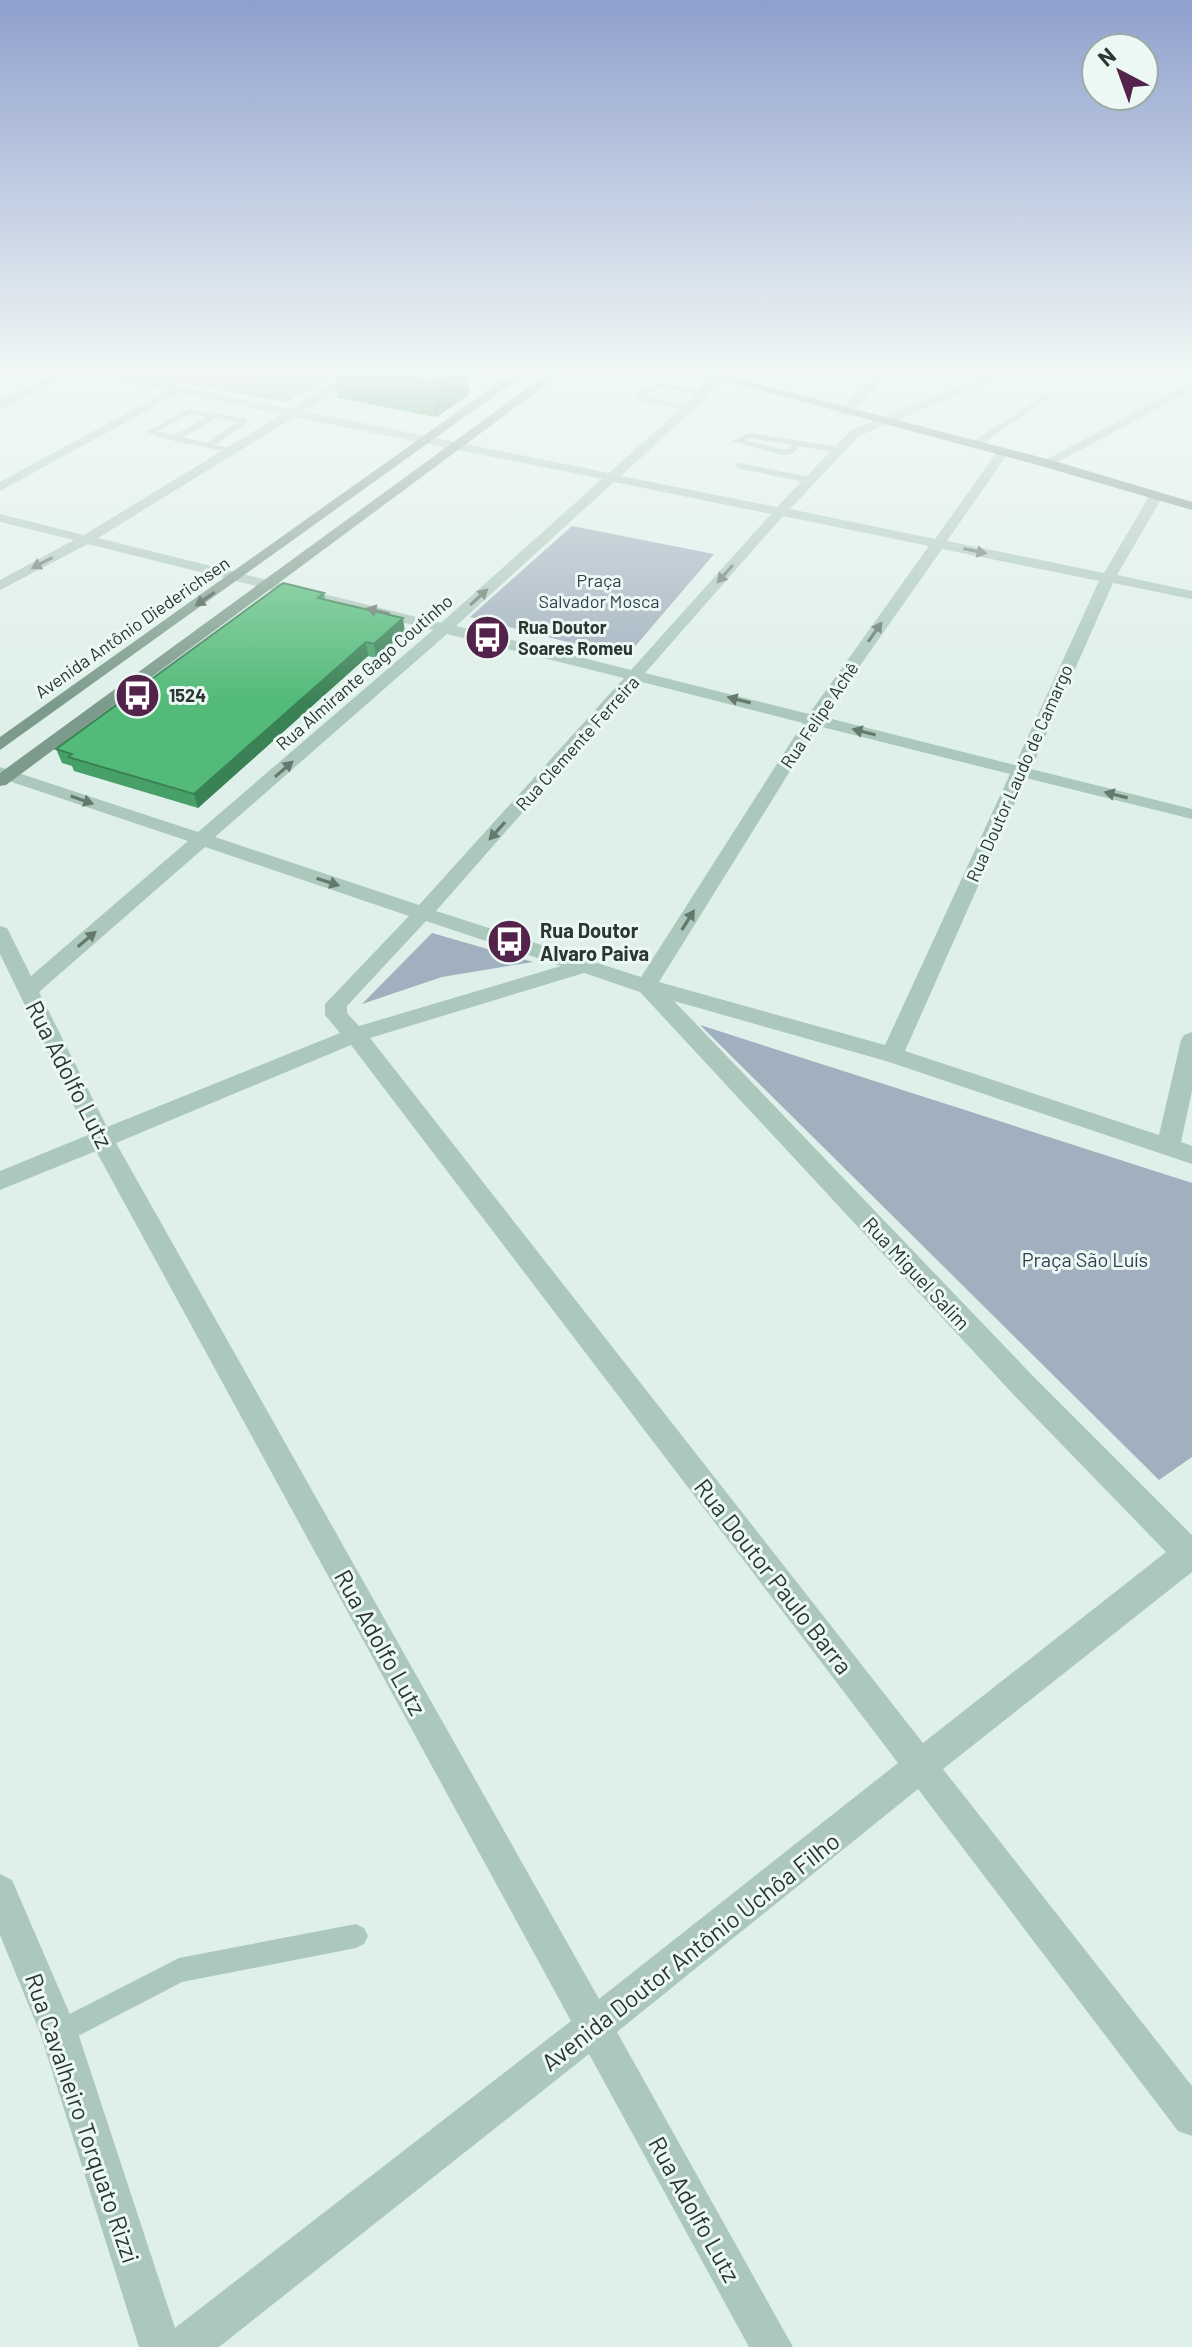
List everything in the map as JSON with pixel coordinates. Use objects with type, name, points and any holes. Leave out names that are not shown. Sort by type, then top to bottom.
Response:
[{"type":"main road","name":"Avenida Antônio Diederichsen","points":[[0,745],[365,483]]},
{"type":"main road","points":[[3,776],[408,483]]},
{"type":"main road","points":[[1111,483],[1192,506]]},
{"type":"street","points":[[0,586],[85,540],[179,483]]},
{"type":"street","name":"Rua Almirante Gago Coutinho","points":[[28,990],[446,627],[603,483]]},
{"type":"street","points":[[635,483],[1192,595]]},
{"type":"street","name":"Rua Clemente Ferreira","points":[[355,1035],[336,1015],[336,1004],[423,913],[808,483]]},
{"type":"street","name":"Rua Felipe Achê","points":[[646,986],[814,719],[981,483]]},
{"type":"street","name":"Rua Doutor Laudo de Camargo","points":[[892,1055],[1108,578],[1156,496]]},
{"type":"street","points":[[0,518],[1192,814]]},
{"type":"street","points":[[3,776],[646,986],[892,1055],[1192,1155]]},
{"type":"street","name":"Rua Adolfo Lutz","points":[[0,933],[102,1140],[772,2347]]},
{"type":"street","points":[[0,1181],[355,1035],[584,966]]},
{"type":"street","name":"Rua Miguel Salim","points":[[646,986],[1011,1373],[1191,1554]]},
{"type":"street","name":"Rua Doutor Paulo Barra","points":[[355,1035],[1192,2117]]},
{"type":"street","points":[[1168,1147],[1192,1040]]},
{"type":"street","name":"Avenida Doutor Antônio Uchôa Filho","points":[[185,2347],[1191,1554]]},
{"type":"street","name":"Rua Cavalheiro Torquato Rizzi","points":[[0,1892],[59,2033],[160,2347]]},
{"type":"lane","points":[[59,2033],[179,1970],[356,1936]]},
{"type":"green space","name":"Praça Salvador Mosca","points":[[572,526],[714,554],[626,657],[470,617]]},
{"type":"green space","points":[[432,933],[533,962],[442,977],[362,1004]]},
{"type":"green space","name":"Praça São Luís","points":[[700,1025],[1192,1183],[1192,1457],[1159,1480]]},
{"type":"building","points":[[283,583],[324,593],[318,598],[403,618],[374,644],[366,642],[194,794],[68,757],[72,754],[56,749]]},
{"type":"place","name":"Rua Doutor Soares Romeu","points":[[487,637]]},
{"type":"place","name":"1524","points":[[138,695]]},
{"type":"place","name":"Rua Doutor Alvaro Paiva","points":[[509,942]]}]
